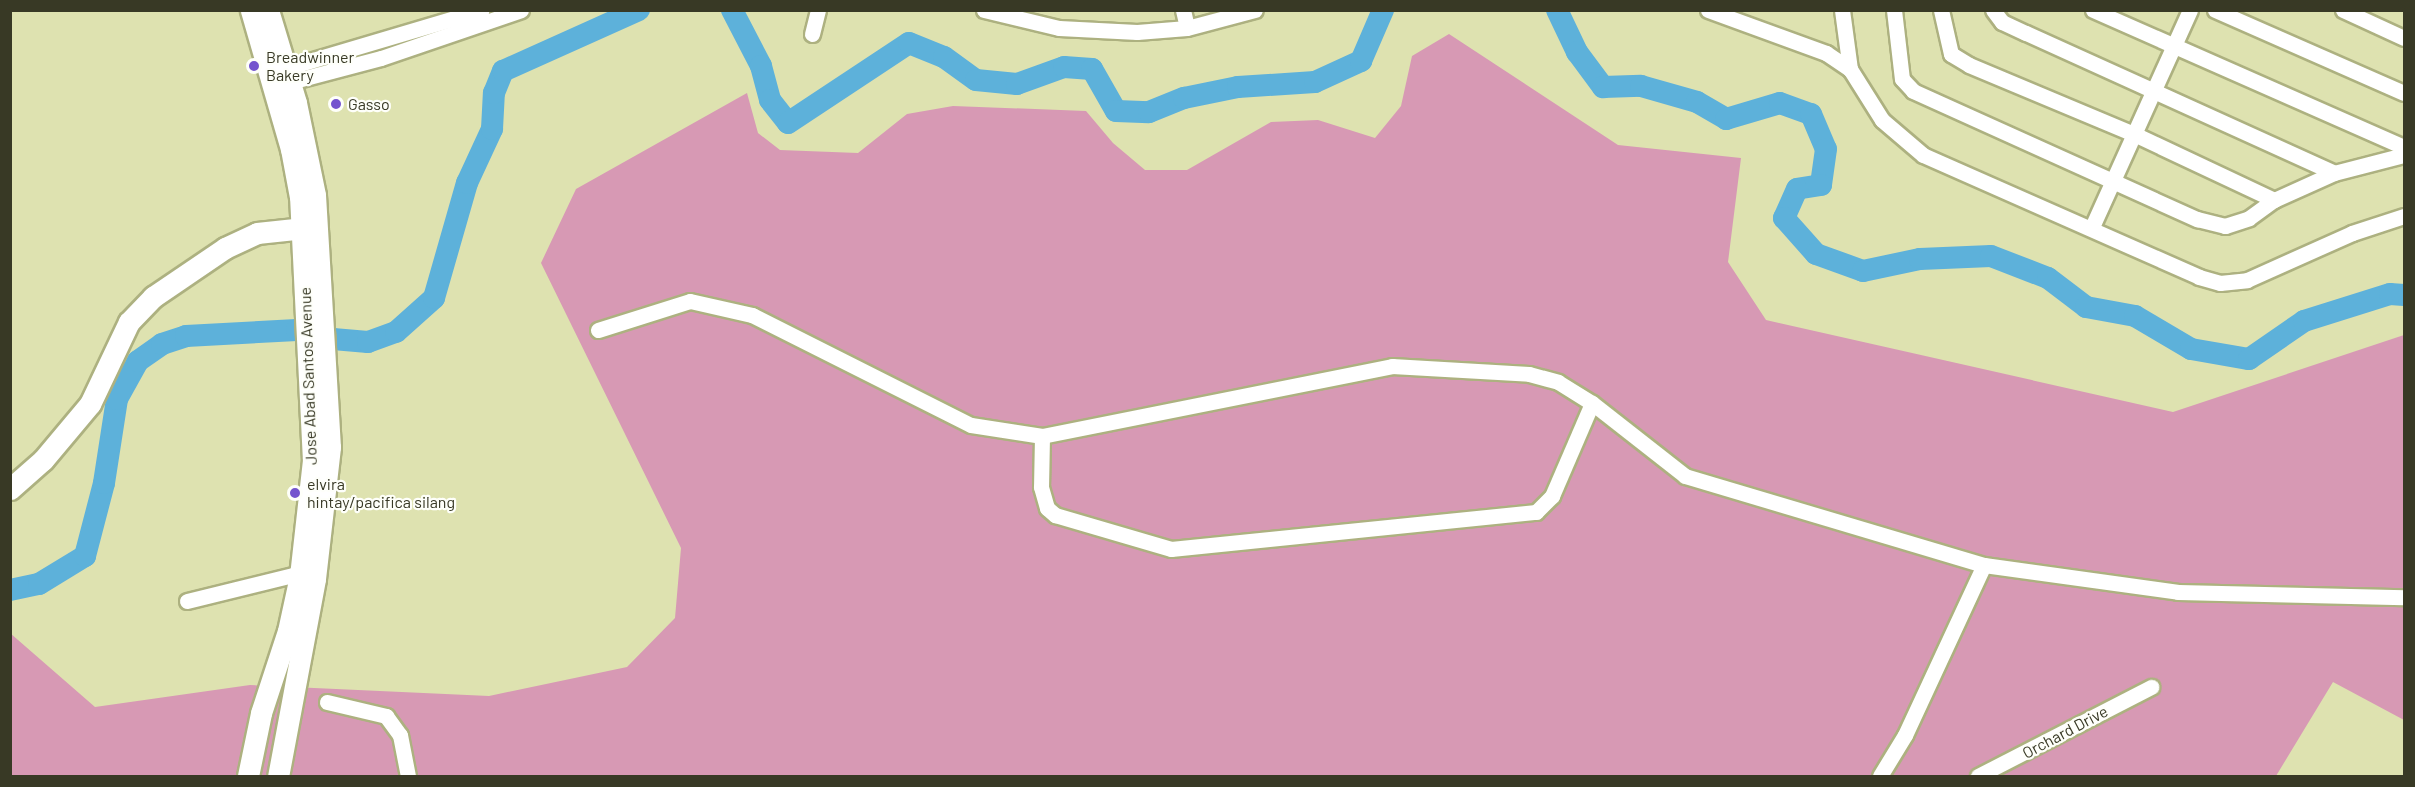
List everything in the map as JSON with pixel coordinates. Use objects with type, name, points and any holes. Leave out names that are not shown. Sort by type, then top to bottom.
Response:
[{"type":"main road","name":"Jose Abad Santos Avenue","points":[[251,10],[283,77]]},
{"type":"main road","name":"Jose Abad Santos Avenue","points":[[248,777],[307,577],[329,485],[319,377],[310,227],[296,171],[283,77],[268,10]]},
{"type":"main road","points":[[10,489],[43,460],[90,404],[129,322],[153,297],[225,248],[257,233],[310,227]]},
{"type":"main road","name":"Jose Abad Santos Avenue","points":[[278,777],[307,577]]},
{"type":"street","points":[[283,77],[379,51],[476,15],[521,10]]},
{"type":"street","points":[[812,34],[818,10]]},
{"type":"street","points":[[984,10],[1083,31],[1186,28],[1255,10]]},
{"type":"street","points":[[1183,10],[1186,28]]},
{"type":"street","points":[[1708,10],[1826,52],[1850,69],[1882,120],[1923,155],[2092,227],[2199,277],[2220,283],[2247,280],[2352,233],[2404,216]]},
{"type":"street","points":[[1842,10],[1850,69]]},
{"type":"street","points":[[1894,10],[1902,79],[1913,91],[2112,183],[2197,219],[2225,225],[2249,218],[2274,200],[2334,173],[2404,154]]},
{"type":"street","points":[[1941,10],[1951,54],[1970,65],[2134,134],[2274,200]]},
{"type":"street","points":[[1993,10],[2002,22],[2334,173]]},
{"type":"street","points":[[2093,10],[2404,147]]},
{"type":"street","points":[[2092,227],[2190,10]]},
{"type":"street","points":[[2215,10],[2404,93]]},
{"type":"street","points":[[2343,10],[2404,38]]},
{"type":"street","points":[[598,330],[690,301],[752,315],[971,425],[1042,436],[1392,366],[1529,374],[1558,382],[1592,403],[1685,476],[1984,565],[2178,592],[2404,597]]},
{"type":"street","points":[[1042,436],[1041,487],[1047,508],[1055,515],[1171,549],[1536,512],[1552,496],[1592,403]]},
{"type":"street","points":[[1880,777],[1905,735],[1984,565]]},
{"type":"street","points":[[187,601],[307,577]]},
{"type":"street","name":"Orchard Drive","points":[[1978,777],[2151,687]]},
{"type":"street","points":[[327,702],[386,716],[400,735],[408,777]]},
{"type":"shaded area","points":[[1449,34],[1618,145],[1741,158],[1728,262],[1766,320],[2173,412],[2404,335],[2404,720],[2333,682],[2276,776],[11,776],[10,633],[95,707],[250,685],[489,696],[627,667],[675,618],[681,548],[541,263],[576,189],[747,93],[758,133],[780,150],[858,153],[907,114],[953,106],[1086,111],[1113,143],[1145,170],[1187,170],[1271,122],[1318,120],[1375,138],[1401,106],[1412,56]]},
{"type":"waterway","points":[[10,590],[39,584],[85,556],[104,483],[117,399],[138,361],[162,344],[186,336],[297,330],[333,339],[368,342],[396,332],[434,298],[467,183],[492,129],[494,93],[503,71],[639,10]]},
{"type":"waterway","points":[[732,10],[761,66],[770,100],[788,123],[909,43],[944,57],[976,80],[1017,84],[1064,67],[1092,69],[1116,111],[1149,112],[1184,98],[1238,87],[1315,82],[1361,61],[1383,10]]},
{"type":"waterway","points":[[1557,10],[1577,52],[1603,87],[1641,86],[1697,102],[1726,119],[1780,103],[1811,114],[1826,149],[1821,185],[1797,189],[1784,218],[1816,254],[1863,271],[1920,259],[1991,256],[2048,278],[2086,307],[2135,316],[2191,349],[2249,359],[2304,321],[2390,294],[2404,295]]},
{"type":"place","name":"Breadwinner Bakery","points":[[254,66]]},
{"type":"place","name":"Gasso","points":[[336,104]]},
{"type":"place","name":"elvira hintay/pacifica silang","points":[[295,493]]}]
